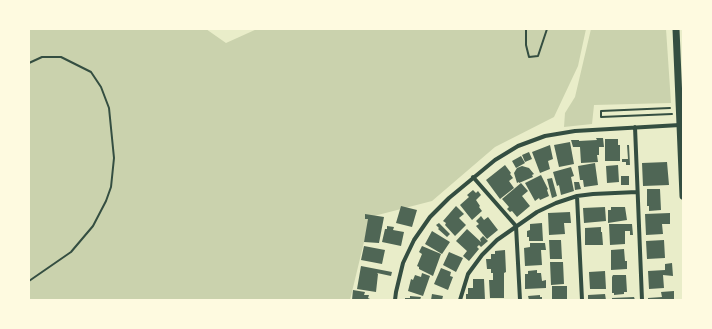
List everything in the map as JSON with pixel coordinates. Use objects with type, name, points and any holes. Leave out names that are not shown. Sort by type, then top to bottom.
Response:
[{"type":"street","points":[[676,29],[683,196]]},
{"type":"street","points":[[395,300],[404,263],[414,240],[430,217],[448,198],[495,160],[518,146],[545,136],[575,131],[680,125]]},
{"type":"street","points":[[635,128],[642,300]]},
{"type":"street","points":[[473,177],[516,226],[520,300]]},
{"type":"street","points":[[460,300],[468,274],[482,255],[497,240],[537,212],[556,203],[577,196],[600,193],[637,192]]},
{"type":"street","points":[[577,196],[582,300]]},
{"type":"path","points":[[526,29],[526,45],[529,57],[538,56],[547,29]]},
{"type":"path","points":[[29,62],[42,57],[61,57],[90,72],[101,87],[109,108],[114,158],[111,187],[106,201],[93,226],[71,252],[29,281]]},
{"type":"path","points":[[676,108],[601,111],[601,117],[680,114]]},
{"type":"green space","points":[[29,29],[206,29],[226,43],[257,29],[586,29],[578,66],[554,117],[495,147],[432,201],[370,217],[350,300],[29,300]]},
{"type":"green space","points":[[591,29],[666,29],[671,103],[594,105],[592,124],[564,127],[565,113],[575,97]]},
{"type":"building","points":[[596,138],[603,138],[604,147],[599,147],[599,155],[597,155],[598,162],[581,163],[580,147],[573,147],[571,140],[597,140]]},
{"type":"building","points":[[605,139],[618,139],[618,145],[620,145],[620,161],[605,161]]},
{"type":"building","points":[[570,142],[574,164],[559,167],[554,145]]},
{"type":"building","points":[[550,145],[553,159],[548,161],[550,169],[540,173],[532,152]]},
{"type":"building","points":[[627,145],[629,145],[630,165],[626,165],[626,162],[622,162],[622,159],[628,159]]},
{"type":"building","points":[[529,152],[532,159],[525,162],[522,155]]},
{"type":"building","points":[[521,156],[525,163],[516,168],[512,161]]},
{"type":"building","points":[[667,162],[669,185],[643,186],[642,163]]},
{"type":"building","points":[[595,163],[598,185],[584,187],[583,180],[580,180],[578,166]]},
{"type":"building","points":[[505,165],[513,178],[509,181],[514,188],[500,199],[486,180]]},
{"type":"building","points":[[618,165],[619,182],[607,183],[606,166]]},
{"type":"building","points":[[522,166],[529,168],[534,174],[532,175],[533,177],[517,183],[514,173],[517,168]]},
{"type":"building","points":[[571,167],[574,176],[571,177],[574,191],[561,195],[559,185],[557,186],[553,172]]},
{"type":"building","points":[[541,175],[548,189],[549,196],[540,200],[539,198],[535,201],[525,183]]},
{"type":"building","points":[[621,176],[629,176],[629,185],[621,185]]},
{"type":"building","points":[[552,178],[557,196],[552,198],[547,179]]},
{"type":"building","points":[[574,182],[579,182],[581,189],[575,190]]},
{"type":"building","points":[[521,183],[528,191],[522,196],[530,206],[517,217],[512,211],[510,212],[507,209],[509,207],[502,199]]},
{"type":"building","points":[[647,189],[660,189],[661,210],[649,211],[649,206],[647,206]]},
{"type":"building","points":[[473,190],[476,193],[478,191],[481,195],[476,200],[482,211],[472,220],[460,205],[469,197],[467,195]]},
{"type":"building","points":[[401,206],[417,210],[412,227],[396,223]]},
{"type":"building","points":[[456,206],[464,214],[459,218],[466,225],[455,236],[443,221]]},
{"type":"building","points":[[605,207],[606,221],[584,223],[583,208]]},
{"type":"building","points":[[611,207],[625,207],[627,220],[608,223],[608,210],[611,210]]},
{"type":"building","points":[[570,212],[571,223],[564,223],[565,234],[549,235],[548,213]]},
{"type":"building","points":[[670,213],[670,224],[662,224],[663,234],[646,235],[645,214]]},
{"type":"building","points":[[365,214],[384,217],[379,243],[364,242],[368,219],[365,219]]},
{"type":"building","points":[[481,216],[484,220],[488,217],[498,230],[487,239],[476,226],[479,224],[476,221]]},
{"type":"building","points":[[439,223],[450,234],[447,237],[438,229],[439,228],[436,225]]},
{"type":"building","points":[[542,223],[543,241],[529,241],[527,231],[530,230],[530,224]]},
{"type":"building","points":[[609,224],[632,224],[633,235],[630,235],[630,231],[625,231],[625,244],[610,245]]},
{"type":"building","points":[[387,226],[394,227],[393,230],[404,232],[401,246],[382,242]]},
{"type":"building","points":[[601,227],[603,245],[585,245],[585,228]]},
{"type":"building","points":[[467,229],[481,242],[480,239],[483,236],[488,241],[481,247],[479,245],[477,247],[479,249],[469,261],[463,256],[467,251],[456,241]]},
{"type":"building","points":[[432,231],[450,242],[442,254],[425,244]]},
{"type":"building","points":[[549,240],[561,240],[562,259],[550,259]]},
{"type":"building","points":[[664,240],[665,258],[647,259],[646,241]]},
{"type":"building","points":[[530,243],[545,243],[546,250],[541,250],[542,265],[525,266],[524,248],[530,247]]},
{"type":"building","points":[[364,246],[385,250],[382,264],[361,260]]},
{"type":"building","points":[[422,246],[441,254],[433,276],[419,269],[417,266],[422,254],[419,252]]},
{"type":"building","points":[[624,249],[627,269],[611,270],[611,250]]},
{"type":"building","points":[[505,250],[506,272],[504,273],[504,298],[490,298],[489,280],[493,280],[493,273],[491,273],[491,269],[487,269],[486,259],[491,259],[491,254],[495,254],[495,251]]},
{"type":"building","points":[[449,252],[463,258],[456,272],[443,265]]},
{"type":"building","points":[[550,262],[563,262],[564,284],[551,285]]},
{"type":"building","points":[[672,263],[673,276],[663,275],[664,288],[649,289],[648,271],[665,270],[665,264]]},
{"type":"building","points":[[361,266],[392,272],[391,276],[377,273],[376,292],[357,289]]},
{"type":"building","points":[[441,268],[451,272],[450,276],[453,277],[448,290],[434,284]]},
{"type":"building","points":[[537,270],[537,273],[541,273],[542,281],[546,280],[546,288],[525,289],[525,274],[528,274],[528,271]]},
{"type":"building","points":[[605,271],[606,289],[590,289],[589,272]]},
{"type":"building","points":[[422,273],[430,276],[423,296],[408,291],[411,279],[413,280],[415,275],[421,277]]},
{"type":"building","points":[[613,275],[626,275],[627,292],[624,292],[624,294],[614,295],[614,293],[612,293]]},
{"type":"building","points":[[473,279],[484,279],[485,300],[466,300],[468,288],[473,288]]},
{"type":"building","points":[[552,286],[567,286],[567,300],[552,300]]},
{"type":"building","points":[[353,290],[365,292],[364,295],[369,295],[368,298],[372,300],[352,300]]},
{"type":"building","points":[[674,291],[674,300],[648,300],[648,298],[662,297],[661,292]]},
{"type":"building","points":[[432,294],[443,296],[442,300],[431,300]]},
{"type":"building","points":[[605,294],[606,300],[588,300],[588,295]]},
{"type":"building","points":[[540,295],[542,300],[529,300],[528,296]]},
{"type":"building","points":[[410,296],[421,297],[420,300],[405,300],[405,298],[410,298]]},
{"type":"building","points":[[634,297],[635,300],[612,300],[612,298]]}]
